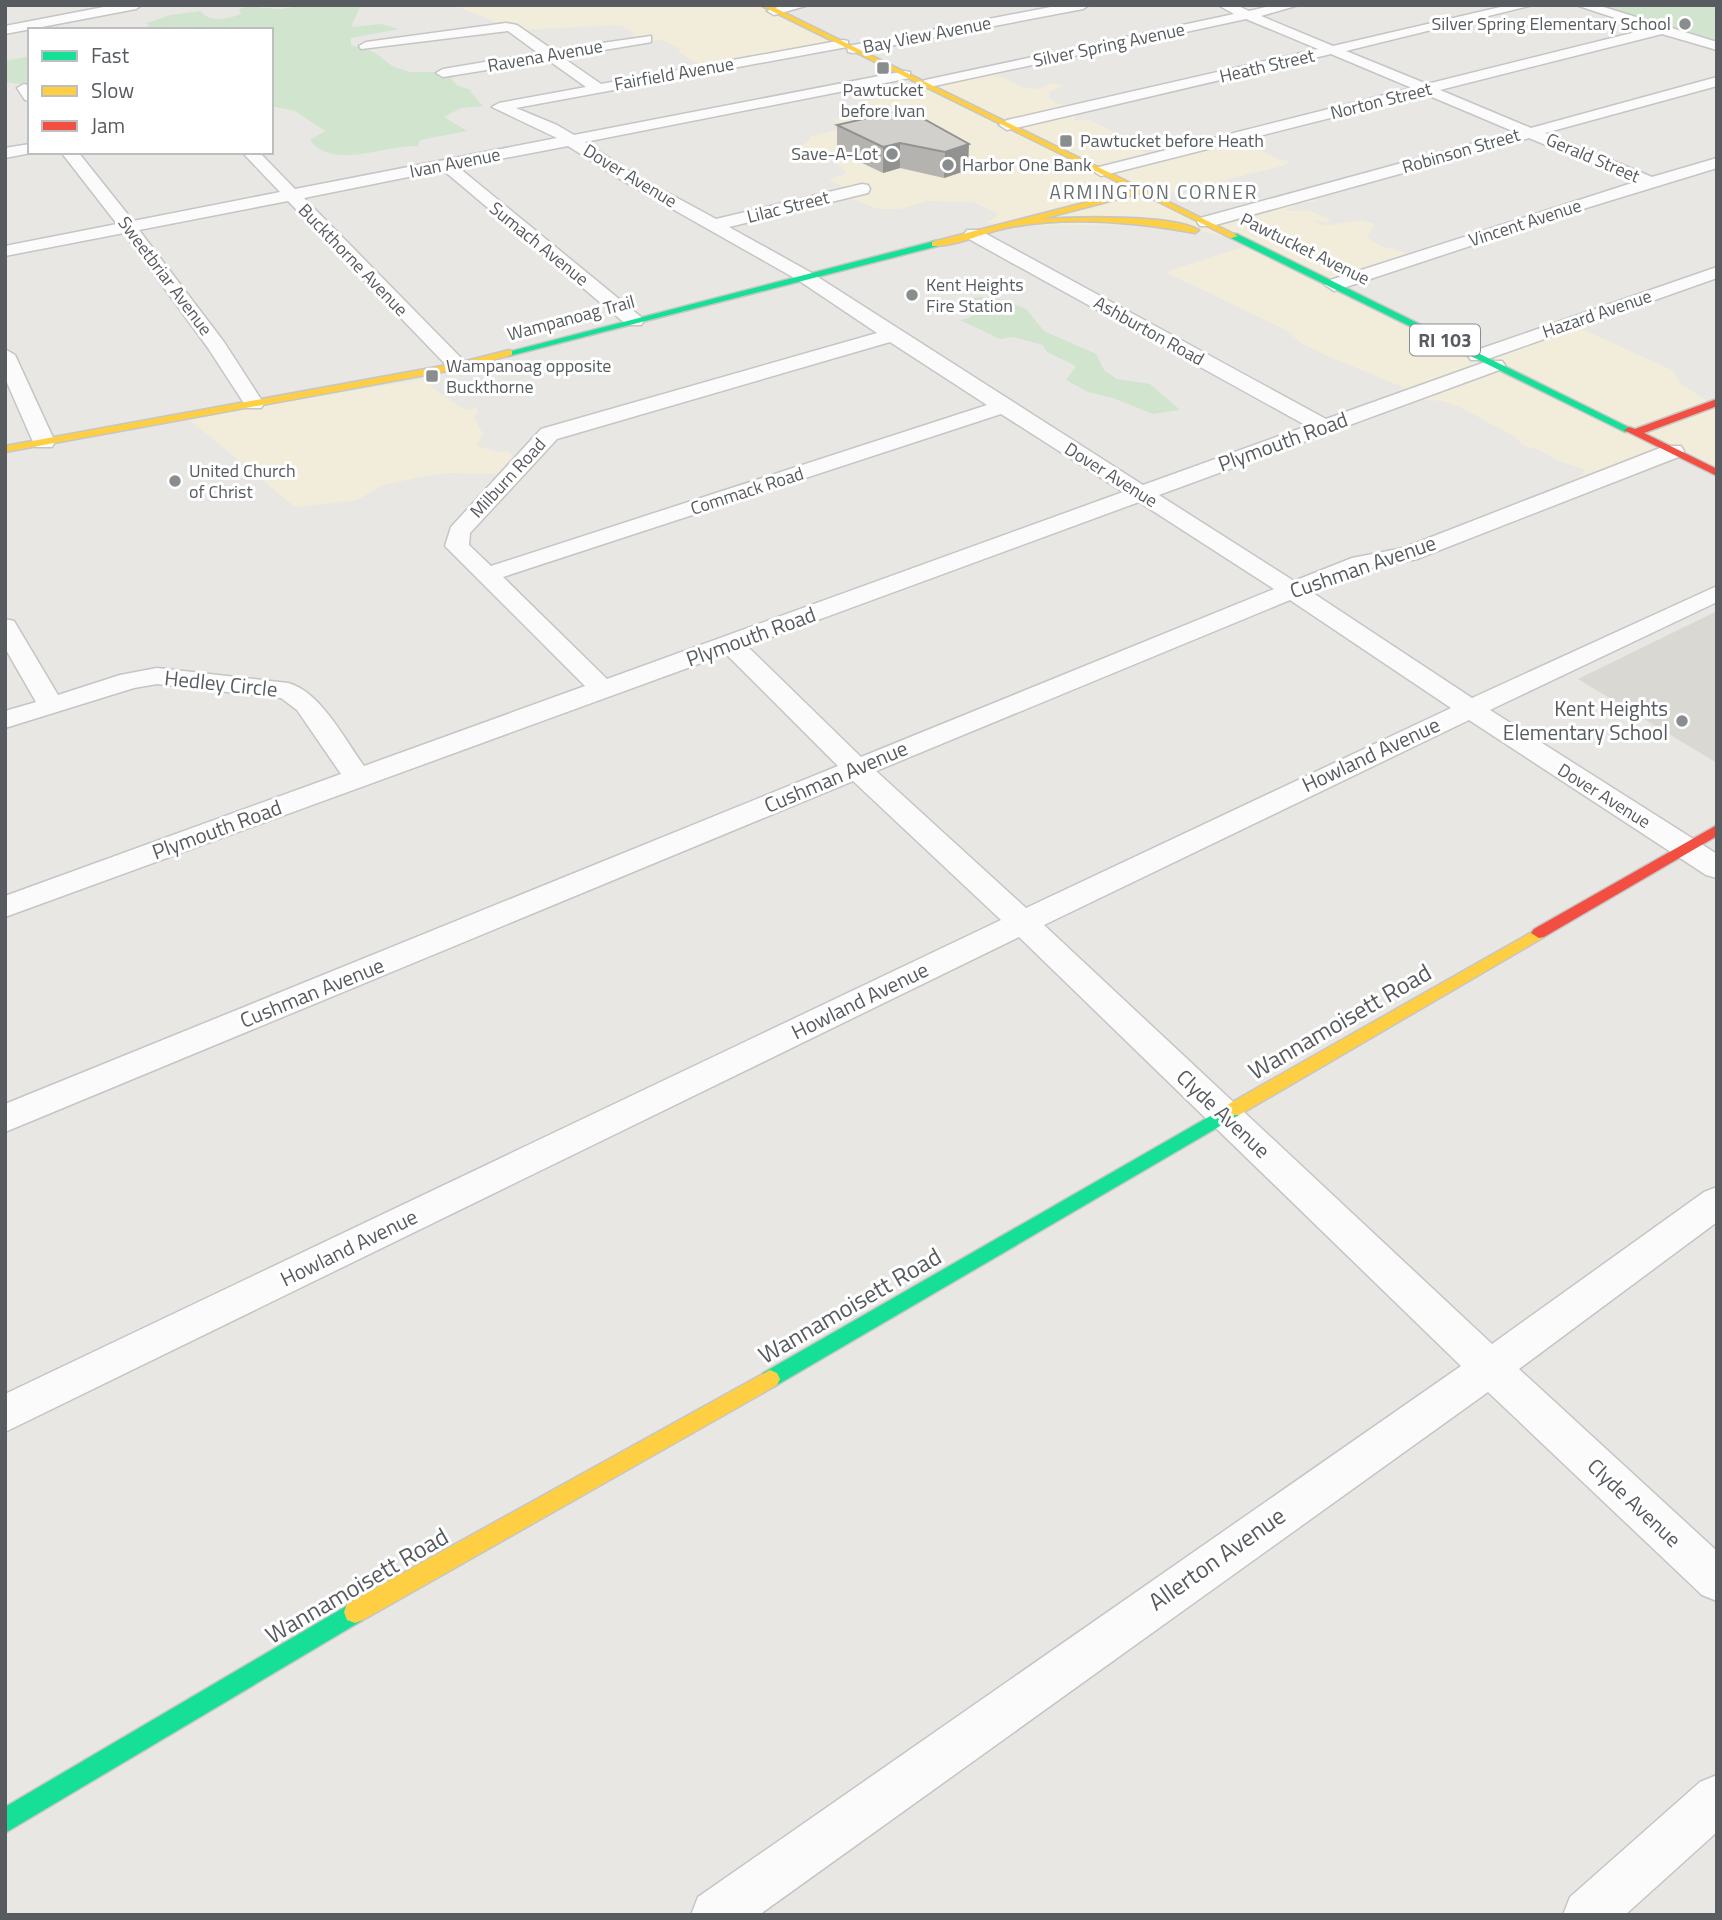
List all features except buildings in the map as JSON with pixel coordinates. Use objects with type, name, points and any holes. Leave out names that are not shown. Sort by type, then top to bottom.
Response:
[{"type":"main road","name":"Pawtucket Avenue","points":[[769,8],[1717,473]]},
{"type":"main road","name":"Wampanoag Trail","points":[[5,449],[458,366],[1140,191]]},
{"type":"main road","points":[[1015,224],[1080,220],[1142,222],[1190,229],[1254,246]]},
{"type":"main road","points":[[1637,432],[1717,402]]},
{"type":"main road","name":"Wannamoisett Road","points":[[5,1821],[320,1631],[716,1410],[1717,830]]},
{"type":"street","points":[[5,30],[136,5]]},
{"type":"street","points":[[769,8],[803,5]]},
{"type":"street","name":"Bay View Avenue","points":[[848,47],[1083,5]]},
{"type":"street","name":"Gerald Street","points":[[1224,5],[1651,183]]},
{"type":"street","name":"Silver Spring Avenue","points":[[925,84],[1293,5]]},
{"type":"street","name":"Heath Street","points":[[1007,125],[1527,5]]},
{"type":"street","points":[[1582,5],[1717,46]]},
{"type":"street","points":[[366,46],[503,26],[512,28],[597,88]]},
{"type":"street","name":"Norton Street","points":[[1101,171],[1661,30]]},
{"type":"street","name":"Ravena Avenue","points":[[443,73],[646,39]]},
{"type":"street","name":"Fairfield Avenue","points":[[504,106],[848,47]]},
{"type":"street","name":"Ivan Avenue","points":[[5,251],[905,75]]},
{"type":"street","name":"Robinson Street","points":[[1206,222],[1717,81]]},
{"type":"street","name":"Dover Avenue","points":[[504,106],[499,107],[543,124],[629,178],[804,276],[1717,868]]},
{"type":"street","points":[[5,153],[28,149]]},
{"type":"street","name":"Sweetbriar Avenue","points":[[71,154],[217,346],[254,404]]},
{"type":"street","name":"Buckthorne Avenue","points":[[252,154],[458,366]]},
{"type":"street","name":"Vincent Avenue","points":[[1334,285],[1717,163]]},
{"type":"street","name":"Sumach Avenue","points":[[446,164],[634,321]]},
{"type":"street","name":"Lilac Street","points":[[714,225],[862,189]]},
{"type":"street","name":"Ashburton Road","points":[[973,234],[1324,427]]},
{"type":"street","name":"Hazard Avenue","points":[[1486,360],[1717,272]]},
{"type":"street","name":"Milburn Road","points":[[603,689],[489,574],[457,546],[458,532],[549,434],[892,335]]},
{"type":"street","points":[[5,355],[44,442]]},
{"type":"street","name":"Plymouth Road","points":[[5,907],[1324,427],[1486,360]]},
{"type":"street","name":"Commack Road","points":[[489,574],[1005,406]]},
{"type":"street","name":"Cushman Avenue","points":[[5,1119],[1292,590],[1360,563],[1409,554],[1673,451]]},
{"type":"street","name":"Howland Avenue","points":[[5,1414],[1470,708],[1717,593]]},
{"type":"street","points":[[5,626],[51,705]]},
{"type":"street","name":"Clyde Avenue","points":[[731,645],[856,768],[1717,1580]]},
{"type":"street","name":"Hedley Circle","points":[[5,720],[129,681],[157,676],[288,691],[306,704],[358,778]]},
{"type":"street","name":"Allerton Avenue","points":[[716,1915],[1490,1368],[1717,1202]]},
{"type":"street","points":[[1588,1915],[1717,1799]]},
{"type":"shaded area","points":[[453,5],[765,5],[842,43],[688,69],[697,63],[678,52],[681,49],[662,40],[644,42],[621,25],[517,30]]},
{"type":"shaded area","points":[[1000,68],[1009,70],[993,77],[1003,77],[1020,87],[1038,89],[1053,83],[1064,86],[1049,92],[1049,98],[1058,104],[1080,106],[1090,111],[1076,115],[1074,120],[1090,120],[1110,130],[1122,141],[1157,157],[1255,137],[1241,145],[1291,161],[1282,166],[1156,197],[1209,222],[1299,197],[1319,201],[1295,204],[1287,211],[1308,210],[1330,219],[1327,223],[1313,220],[1324,226],[1360,220],[1375,224],[1369,239],[1381,246],[1413,255],[1335,286],[1480,356],[1571,324],[1672,370],[1682,385],[1717,407],[1717,472],[1674,451],[1581,487],[1568,483],[1583,474],[1584,469],[1524,446],[1515,437],[1460,407],[1442,401],[1419,399],[1410,390],[1325,355],[1301,343],[1286,330],[1165,272],[1249,245],[1226,237],[1166,224],[1002,226],[987,222],[996,217],[997,213],[973,202],[928,201],[900,209],[878,209],[847,197],[852,191],[829,180],[847,173],[835,162],[820,158],[794,159],[790,156],[789,153],[807,142],[811,136],[846,128],[832,119],[859,118],[855,115],[867,111],[856,102],[910,95],[926,90],[927,85]]},
{"type":"shaded area","points":[[422,379],[433,380],[427,384],[465,410],[476,408],[478,411],[474,417],[483,434],[477,446],[498,452],[508,451],[513,456],[502,470],[496,474],[449,473],[420,477],[383,485],[357,500],[295,507],[187,418]]},
{"type":"shaded area","name":"Kent Heights Elementary School","points":[[1717,611],[1717,763],[1578,679]]},
{"type":"green space","points":[[298,5],[357,5],[360,7],[351,27],[382,24],[399,29],[351,38],[351,45],[374,52],[392,66],[410,72],[450,72],[456,75],[451,79],[458,86],[472,90],[470,91],[483,106],[461,108],[444,117],[467,131],[420,140],[418,146],[360,154],[332,154],[320,149],[310,140],[325,131],[295,111],[273,106],[273,28],[144,28],[149,26],[147,23],[170,15],[201,11],[208,17],[219,19],[241,14],[239,9],[246,7],[289,8]]},
{"type":"green space","name":"Silver Spring Elementary School","points":[[1583,5],[1717,5],[1717,46]]},
{"type":"green space","points":[[28,56],[28,82],[5,82],[5,61]]},
{"type":"green space","points":[[986,297],[1005,300],[1026,309],[1044,331],[1096,354],[1104,370],[1117,379],[1150,384],[1180,410],[1153,414],[1113,398],[1088,392],[1066,380],[1076,366],[1047,352],[1043,345],[1013,337],[1000,339],[960,320],[969,318],[976,312],[961,298]]},
{"type":"traffic: fast","points":[[1234,236],[1629,430]]},
{"type":"traffic: fast","points":[[509,353],[935,244]]},
{"type":"traffic: fast","points":[[770,1379],[1233,1110]]},
{"type":"traffic: fast","points":[[5,1821],[355,1612]]},
{"type":"traffic: slow","points":[[763,5],[1234,236]]},
{"type":"traffic: slow","points":[[935,244],[1140,191]]},
{"type":"traffic: slow","points":[[1015,224],[1105,220],[1195,230]]},
{"type":"traffic: slow","points":[[5,449],[458,366],[509,353]]},
{"type":"traffic: slow","points":[[1233,1110],[1539,933]]},
{"type":"traffic: slow","points":[[355,1612],[770,1379]]},
{"type":"traffic: jam","points":[[1637,432],[1717,402]]},
{"type":"traffic: jam","points":[[1629,430],[1717,473]]},
{"type":"traffic: jam","points":[[1539,933],[1717,830]]},
{"type":"place","name":"Silver Spring Elementary School","points":[[1685,24]]},
{"type":"place","name":"Pawtucket before Ivan","points":[[883,68]]},
{"type":"place","name":"Pawtucket before Heath","points":[[1066,141]]},
{"type":"place","name":"Save-A-Lot","points":[[892,154]]},
{"type":"place","name":"Harbor One Bank","points":[[948,165]]},
{"type":"place","name":"Kent Heights Fire Station","points":[[912,295]]},
{"type":"place","name":"Wampanoag opposite Buckthorne","points":[[432,376]]},
{"type":"place","name":"United Church of Christ","points":[[175,481]]},
{"type":"place","name":"Kent Heights Elementary School","points":[[1682,721]]},
{"type":"district","name":"ARMINGTON CORNER","points":[[1154,192]]}]
